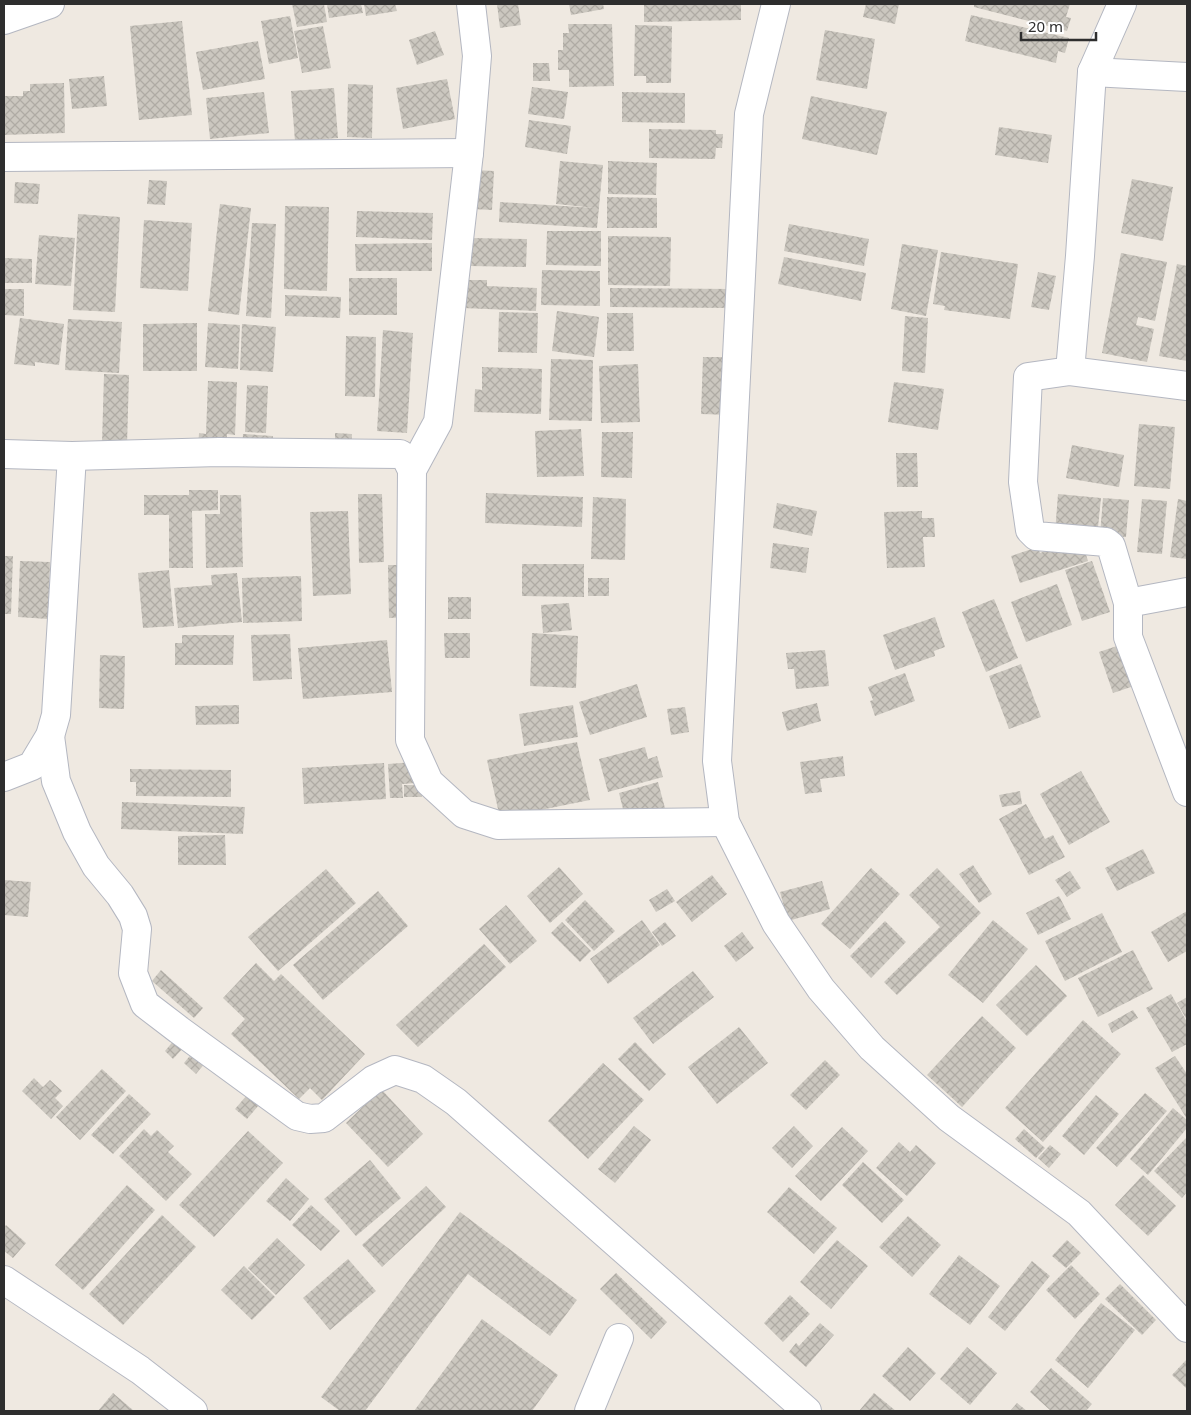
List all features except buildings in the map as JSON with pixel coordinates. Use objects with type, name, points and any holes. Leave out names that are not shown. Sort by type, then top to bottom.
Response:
[{"type":"street","points":[[4,20],[50,4]]},
{"type":"street","points":[[412,470],[438,422],[469,153],[477,56],[471,4]]},
{"type":"street","points":[[776,4],[749,114],[717,761],[725,822],[776,923],[821,989],[872,1048],[949,1118],[1078,1213],[1187,1328]]},
{"type":"street","points":[[1070,371],[1080,256],[1092,72],[1122,4]]},
{"type":"street","points":[[1092,72],[1187,77]]},
{"type":"street","points":[[4,157],[469,153]]},
{"type":"street","points":[[1187,386],[1070,371],[1028,377],[1023,482],[1030,530],[1036,536],[1106,542],[1111,546],[1128,603],[1128,637],[1187,792]]},
{"type":"street","points":[[4,454],[72,456],[220,452],[400,454],[406,458],[412,470],[410,740],[430,782],[464,814],[498,825],[725,822]]},
{"type":"street","points":[[4,777],[32,766],[50,736],[56,716],[72,456]]},
{"type":"street","points":[[1128,603],[1187,592]]},
{"type":"street","points":[[50,736],[56,781],[77,832],[96,866],[120,895],[133,916],[138,929],[133,973],[145,1004],[297,1116],[310,1119],[324,1118],[373,1080],[396,1070],[423,1079],[456,1102],[807,1411]]},
{"type":"street","points":[[4,1280],[140,1370],[193,1411]]},
{"type":"street","points":[[589,1411],[619,1338]]}]
